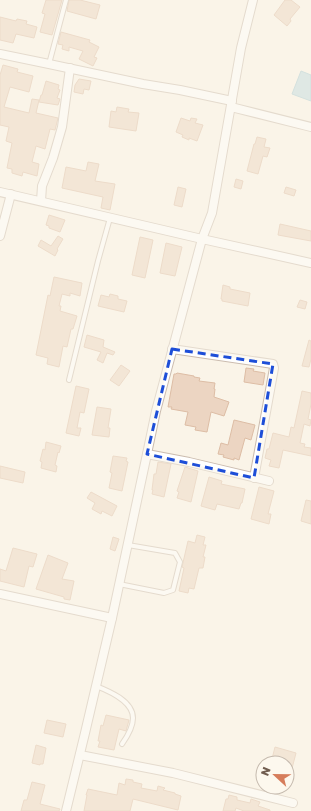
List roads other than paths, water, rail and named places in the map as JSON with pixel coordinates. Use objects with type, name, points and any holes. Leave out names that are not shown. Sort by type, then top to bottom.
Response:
[{"type":"street","points":[[66,811],[112,618],[156,411],[202,239],[212,213],[241,48],[253,0]]},
{"type":"street","points":[[0,54],[143,84],[180,90],[311,126]]},
{"type":"street","points":[[40,201],[42,186],[53,158],[62,127],[70,68]]},
{"type":"street","points":[[0,192],[311,263]]},
{"type":"street","points":[[0,236],[11,194]]},
{"type":"street","points":[[172,349],[273,364],[274,368],[254,478]]},
{"type":"street","points":[[148,454],[269,481]]},
{"type":"street","points":[[0,594],[112,618]]},
{"type":"street","points":[[80,754],[173,774],[293,803]]},
{"type":"lane","points":[[48,64],[66,0]]},
{"type":"lane","points":[[69,380],[110,218]]},
{"type":"lane","points":[[119,584],[164,593],[173,590],[180,562],[175,553],[128,545]]},
{"type":"lane","points":[[96,686],[110,691],[119,697],[127,705],[131,712],[133,719],[129,733],[122,744]]},
{"type":"water","points":[[301,71],[311,75],[311,101],[292,94]]}]
